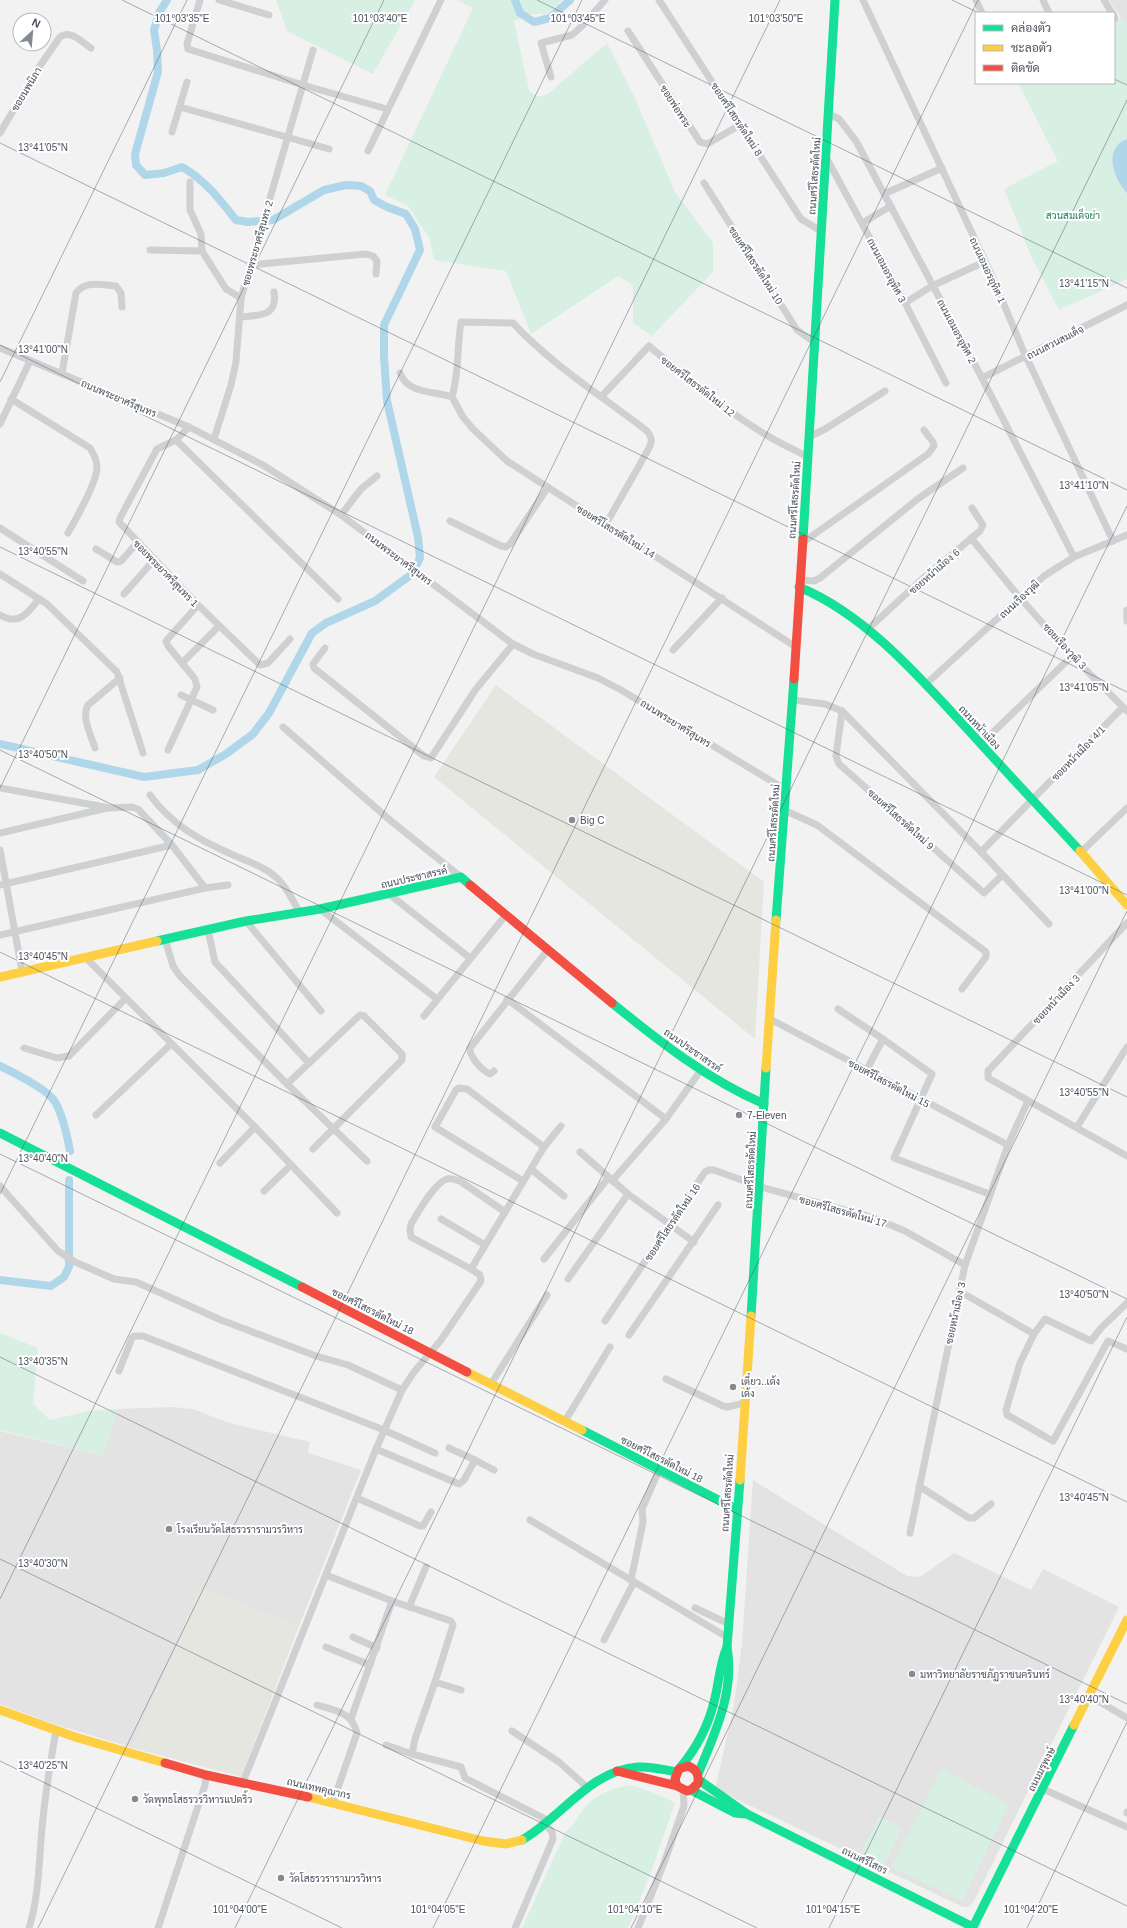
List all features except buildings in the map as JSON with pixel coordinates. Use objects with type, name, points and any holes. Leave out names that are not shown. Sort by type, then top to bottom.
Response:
[{"type":"street","points":[[200,0],[187,44],[188,49],[303,85],[387,108]]},
{"type":"street","points":[[219,0],[269,15]]},
{"type":"street","points":[[368,151],[387,108],[441,0]]},
{"type":"street","points":[[551,77],[541,43],[572,35],[605,0]]},
{"type":"street","name":"ซอยศรีโสธรตัดใหม่ 8","points":[[659,0],[800,219],[821,231]]},
{"type":"street","name":"ถนนศรีโสธรตัดใหม่","points":[[678,1770],[697,1744],[707,1722],[715,1699],[727,1636],[761,1187],[764,1104],[793,700],[814,342],[827,159],[835,0]]},
{"type":"street","name":"ถนนเอมอรอุทิศ 1","points":[[863,0],[942,168],[984,262],[992,276],[1027,356],[1113,541]]},
{"type":"street","points":[[976,0],[982,12]]},
{"type":"street","points":[[1043,0],[1049,12]]},
{"type":"street","points":[[1104,0],[1112,12]]},
{"type":"street","name":"ซอยพ่อพระ","points":[[628,31],[700,142],[707,144],[740,124]]},
{"type":"street","name":"ซอยนพนิภา","points":[[0,133],[37,70],[64,33],[69,33],[91,48]]},
{"type":"street","name":"ซอยพระยาศรีสุนทร 2","points":[[214,438],[231,385],[236,362],[242,298],[250,265],[313,50]]},
{"type":"street","points":[[172,132],[187,82]]},
{"type":"street","points":[[180,107],[329,149]]},
{"type":"street","name":"ถนนเอมอรอุทิศ 2","points":[[829,114],[839,119],[848,128],[982,378],[1074,557]]},
{"type":"street","name":"ถนนเอมอรอุทิศ 3","points":[[827,159],[905,303],[946,383]]},
{"type":"street","points":[[884,194],[942,168]]},
{"type":"street","points":[[190,182],[190,210],[201,234],[202,251],[226,289],[242,298]]},
{"type":"street","name":"ซอยศรีโสธรตัดใหม่ 10","points":[[704,183],[797,330],[814,342]]},
{"type":"street","points":[[862,223],[891,206]]},
{"type":"street","points":[[150,250],[202,251]]},
{"type":"street","points":[[250,265],[366,254],[373,256],[377,261],[376,274]]},
{"type":"street","points":[[905,303],[932,286],[984,262]]},
{"type":"street","points":[[62,373],[76,293],[80,287],[87,284],[116,286],[121,293],[122,307]]},
{"type":"street","points":[[240,317],[260,315],[269,312],[274,308],[276,303],[274,292]]},
{"type":"street","name":"ถนนสวนสมเด็จ","points":[[982,378],[1127,305]]},
{"type":"street","points":[[400,374],[403,381],[408,385],[452,397],[456,380],[457,350],[461,322],[513,323],[563,368],[602,396],[647,431],[652,437],[652,442],[606,524]]},
{"type":"street","name":"ซอยศรีโสธรตัดใหม่ 12","points":[[602,396],[649,346],[705,394],[769,437],[808,458]]},
{"type":"street","name":"ถนนพระยาศรีสุนทร","points":[[0,348],[214,438],[263,465],[341,515],[513,644],[533,654],[598,678],[621,690],[786,790]]},
{"type":"street","points":[[0,424],[30,360]]},
{"type":"street","points":[[809,436],[825,429],[885,391]]},
{"type":"street","name":"ซอยศรีโสธรตัดใหม่ 14","points":[[452,397],[463,417],[487,444],[507,461],[796,647]]},
{"type":"street","points":[[12,399],[90,448],[96,457],[97,468],[94,481],[68,534]]},
{"type":"street","name":"ซอยพระยาศรีสุนทร 1","points":[[189,427],[176,440],[157,449],[119,522],[137,543],[218,626],[260,665],[268,663],[290,639]]},
{"type":"street","points":[[802,543],[928,454],[934,446],[933,442],[924,430]]},
{"type":"street","points":[[176,440],[338,599]]},
{"type":"street","points":[[800,583],[814,581],[820,578],[919,498],[963,468]]},
{"type":"street","points":[[341,515],[361,489],[377,476]]},
{"type":"street","points":[[450,521],[506,547],[510,544],[548,487]]},
{"type":"street","name":"ซอยหน้าเมือง 6","points":[[868,629],[919,582],[980,531],[983,525],[972,508]]},
{"type":"street","points":[[0,528],[83,581]]},
{"type":"street","name":"ถนนเรืองวุฒิ","points":[[925,685],[1044,576],[1074,557],[1127,535]]},
{"type":"street","name":"ซอยเรืองวุฒิ 3","points":[[971,538],[1020,598],[1072,656],[1125,708]]},
{"type":"street","points":[[96,549],[117,562],[121,561],[137,543]]},
{"type":"street","points":[[124,594],[154,560]]},
{"type":"street","points":[[0,574],[39,599],[55,612],[113,668],[120,678],[143,753]]},
{"type":"street","name":"ถนนหน้าเมือง","points":[[800,583],[830,600],[868,629],[925,685],[981,744],[1127,905]]},
{"type":"street","points":[[673,650],[722,598]]},
{"type":"street","points":[[0,616],[8,620],[20,618],[39,599]]},
{"type":"street","points":[[168,750],[197,687],[197,682],[168,646],[166,641],[198,605]]},
{"type":"street","points":[[1127,610],[1127,622]]},
{"type":"street","points":[[182,663],[218,626]]},
{"type":"street","points":[[325,648],[313,664],[314,668],[424,756],[431,758],[476,689],[513,644]]},
{"type":"street","points":[[981,744],[1072,656]]},
{"type":"street","points":[[95,748],[85,717],[85,710],[88,705],[120,678]]},
{"type":"street","points":[[181,694],[213,710]]},
{"type":"street","points":[[793,700],[825,704],[842,711],[982,852],[1002,875],[1050,924]]},
{"type":"street","name":"ซอยหน้าเมือง 4/1","points":[[982,852],[1125,708]]},
{"type":"street","name":"ซอยศรีโสธรตัดใหม่ 9","points":[[842,711],[836,756],[839,764],[984,893],[1002,875]]},
{"type":"street","points":[[283,727],[391,821],[461,877]]},
{"type":"street","points":[[0,788],[110,808]]},
{"type":"street","points":[[150,795],[161,810],[190,834],[255,864],[276,878],[285,886],[299,911]]},
{"type":"street","points":[[0,833],[110,808],[132,807],[138,809],[172,845],[205,888]]},
{"type":"street","points":[[1080,852],[1127,808]]},
{"type":"street","points":[[784,810],[817,825],[986,952],[986,957],[962,990]]},
{"type":"street","points":[[3,884],[172,845]]},
{"type":"street","points":[[0,850],[3,884],[15,932],[22,971]]},
{"type":"street","name":"ถนนประชาสรรค์","points":[[0,977],[246,921],[299,911],[320,909],[461,877],[546,951],[658,1039],[701,1070],[734,1091],[764,1104]]},
{"type":"street","points":[[0,935],[205,888],[228,885]]},
{"type":"street","points":[[389,894],[470,958]]},
{"type":"street","points":[[320,909],[437,999]]},
{"type":"street","points":[[424,1016],[505,916]]},
{"type":"street","points":[[246,921],[321,1011]]},
{"type":"street","name":"ซอยหน้าเมือง 3","points":[[1127,923],[988,1071],[988,1078],[1127,1156]]},
{"type":"street","points":[[208,930],[215,962],[309,1063]]},
{"type":"street","points":[[165,939],[173,966],[180,976],[287,1084],[335,1128],[367,1161]]},
{"type":"street","points":[[494,1070],[490,1074],[485,1072],[471,1055],[470,1048],[546,951]]},
{"type":"street","points":[[85,957],[125,999],[255,1127],[337,1213]]},
{"type":"street","points":[[24,1048],[57,1058],[69,1056],[125,999]]},
{"type":"street","points":[[507,999],[666,1119]]},
{"type":"street","points":[[838,1009],[932,1074],[894,1158],[989,1194]]},
{"type":"street","points":[[287,1084],[360,1015],[364,1016],[402,1054],[402,1060],[313,1149]]},
{"type":"street","name":"ซอยศรีโสธรตัดใหม่ 15","points":[[770,1019],[1008,1145]]},
{"type":"street","points":[[866,1071],[882,1039]]},
{"type":"street","points":[[96,1115],[171,1044]]},
{"type":"street","points":[[1076,1127],[1127,1047]]},
{"type":"street","points":[[544,1259],[610,1179],[666,1119],[701,1070]]},
{"type":"street","points":[[523,1181],[435,1127],[456,1090],[459,1088],[467,1089],[544,1147]]},
{"type":"street","name":"ซอยหน้าเมือง 3","points":[[910,1533],[965,1265],[989,1194],[1008,1145],[1028,1101]]},
{"type":"street","points":[[470,1269],[544,1147],[561,1126]]},
{"type":"street","points":[[220,1163],[255,1127]]},
{"type":"street","name":"ซอยศรีโสธรตัดใหม่ 18","points":[[0,1132],[736,1509]]},
{"type":"street","points":[[580,1152],[628,1194],[694,1242]]},
{"type":"street","points":[[264,1191],[291,1165]]},
{"type":"street","points":[[531,1169],[564,1196]]},
{"type":"street","name":"ซอยศรีโสธรตัดใหม่ 16","points":[[605,1321],[705,1172],[714,1170],[761,1187]]},
{"type":"street","points":[[243,1782],[376,1449],[402,1390],[414,1372],[431,1353],[480,1282],[480,1275],[411,1237],[411,1224],[437,1185],[445,1179],[451,1178],[460,1181],[505,1212]]},
{"type":"street","points":[[0,1186],[51,1244],[66,1257],[75,1262],[114,1279],[136,1282],[221,1320],[316,1356],[348,1365],[402,1390]]},
{"type":"street","name":"ซอยศรีโสธรตัดใหม่ 17","points":[[761,1187],[881,1220],[905,1231],[965,1265]]},
{"type":"street","points":[[568,1279],[628,1194]]},
{"type":"street","points":[[629,1335],[718,1205]]},
{"type":"street","points":[[441,1220],[485,1245]]},
{"type":"street","points":[[959,1291],[1034,1334]]},
{"type":"street","points":[[492,1384],[547,1295]]},
{"type":"street","points":[[1108,1341],[1053,1441],[1007,1415],[1006,1410],[1020,1363],[1034,1334],[1045,1319],[1089,1341],[1092,1341],[1095,1335],[1127,1303]]},
{"type":"street","points":[[1095,1335],[1127,1349]]},
{"type":"street","points":[[119,1371],[132,1338],[134,1336],[143,1336],[384,1430],[436,1453]]},
{"type":"street","points":[[565,1421],[610,1347]]},
{"type":"street","points":[[666,1379],[723,1406],[728,1407],[744,1403]]},
{"type":"street","points":[[449,1448],[494,1470]]},
{"type":"street","points":[[376,1449],[456,1484],[462,1483],[475,1460]]},
{"type":"street","points":[[604,1640],[632,1581],[643,1522],[642,1510],[659,1470]]},
{"type":"street","points":[[919,1486],[969,1518],[974,1518],[991,1504]]},
{"type":"street","points":[[357,1498],[420,1526],[423,1526],[431,1512]]},
{"type":"street","points":[[530,1520],[727,1636]]},
{"type":"street","points":[[409,1607],[426,1567]]},
{"type":"street","points":[[326,1575],[392,1601],[448,1619],[453,1625],[415,1739],[412,1754]]},
{"type":"street","points":[[351,1719],[392,1601]]},
{"type":"street","points":[[695,1608],[728,1624]]},
{"type":"street","name":"ถนนมรุพงษ์","points":[[973,1927],[1127,1620]]},
{"type":"street","points":[[353,1637],[376,1648]]},
{"type":"street","points":[[326,1647],[370,1665]]},
{"type":"street","name":"ถนนศรีโสธรตัดใหม่","points":[[698,1777],[719,1726],[724,1707],[730,1658],[726,1647]]},
{"type":"street","points":[[435,1682],[461,1690]]},
{"type":"street","points":[[1090,1696],[1127,1718]]},
{"type":"street","points":[[317,1705],[348,1715],[355,1724],[357,1733],[333,1802]]},
{"type":"street","name":"ถนนเทพคุณากร","points":[[0,1710],[56,1732],[206,1775],[333,1802],[483,1840],[501,1843],[514,1843],[547,1822],[588,1788],[617,1771],[633,1766],[678,1770]]},
{"type":"street","points":[[512,1731],[559,1762],[588,1788]]},
{"type":"street","points":[[29,1928],[37,1898],[42,1827],[49,1770],[56,1732]]},
{"type":"street","points":[[386,1745],[412,1754],[461,1767],[465,1778],[547,1822],[552,1832],[553,1839],[515,1928]]},
{"type":"street","points":[[617,1771],[684,1789],[695,1788],[698,1777],[696,1770],[688,1766],[678,1770],[674,1779],[684,1789],[684,1806],[664,1863],[638,1928]]},
{"type":"street","points":[[158,1928],[205,1785],[206,1775]]},
{"type":"street","name":"ถนนศรีโสธร","points":[[698,1777],[706,1787],[738,1806],[747,1814],[973,1927]]},
{"type":"street","name":"ถนนศรีโสธร","points":[[684,1789],[735,1812],[747,1814]]},
{"type":"street","points":[[1043,1789],[1127,1828]]},
{"type":"shaded area","points":[[1109,0],[1127,0],[1127,28],[1121,18]]},
{"type":"shaded area","points":[[496,685],[764,882],[755,1039],[434,777]]},
{"type":"shaded area","name":"โรงเรียนวัดโสธรวรารามวรวิหาร","points":[[172,1407],[193,1409],[229,1423],[310,1442],[308,1453],[361,1470],[299,1626],[200,1588],[133,1748],[54,1724],[0,1704],[0,1431],[102,1456],[118,1409]]},
{"type":"shaded area","name":"มหาวิทยาลัยราชภัฏราชนครินทร์","points":[[753,1480],[907,1576],[920,1577],[954,1553],[1031,1590],[1043,1569],[1119,1607],[973,1903],[969,1907],[963,1907],[715,1789],[734,1705],[742,1643]]},
{"type":"shaded area","points":[[200,1588],[299,1626],[241,1777],[133,1748]]},
{"type":"green space","points":[[276,0],[415,0],[373,74],[287,31]]},
{"type":"green space","points":[[457,0],[562,0],[548,14],[531,14],[514,21],[529,91],[538,97],[548,94],[607,43],[634,96],[675,192],[713,243],[713,272],[652,336],[633,323],[633,285],[618,276],[531,334],[506,271],[434,260],[430,239],[408,206],[385,195],[473,8]]},
{"type":"green space","name":"สวนสมเด็จย่า","points":[[1121,18],[1127,28],[1127,279],[1059,310],[1031,256],[1004,189],[1058,161],[1019,84],[1115,84],[1115,21]]},
{"type":"green space","points":[[0,1333],[38,1348],[33,1404],[50,1420],[89,1411],[118,1409],[102,1456],[0,1430]]},
{"type":"green space","points":[[942,1769],[1009,1805],[962,1901],[891,1867]]},
{"type":"green space","points":[[628,1785],[652,1792],[675,1803],[651,1872],[628,1928],[522,1928],[566,1831],[592,1800],[607,1792]]},
{"type":"green space","points":[[879,1816],[902,1828],[884,1865],[861,1853]]},
{"type":"water","points":[[1127,139],[1127,193],[1122,187],[1115,173],[1113,157],[1115,149],[1119,143]]},
{"type":"waterway","points":[[0,744],[144,777],[198,770],[226,754],[253,734],[269,713],[312,633],[326,623],[375,601],[412,574],[420,558],[418,537],[387,401],[384,356],[384,325],[420,250],[415,229],[406,214],[387,207],[374,200],[370,191],[361,186],[346,185],[324,190],[273,220],[248,222],[236,220],[205,184],[182,167],[164,173],[145,175],[136,165],[135,154],[158,72],[154,30],[159,13],[167,0]]},
{"type":"waterway","points":[[515,0],[520,13],[534,22],[550,18],[570,0]]},
{"type":"waterway","points":[[0,1066],[36,1085],[53,1099],[61,1116],[70,1151]]},
{"type":"waterway","points":[[0,1280],[51,1286],[64,1277],[69,1267],[69,1180]]},
{"type":"traffic: fast","points":[[803,539],[835,0]]},
{"type":"traffic: fast","points":[[799,587],[824,599],[848,614],[892,651],[933,692],[1080,851]]},
{"type":"traffic: fast","points":[[776,920],[794,679]]},
{"type":"traffic: fast","points":[[157,941],[246,921],[320,909],[461,877],[470,885]]},
{"type":"traffic: fast","points":[[612,1003],[666,1046],[685,1059],[723,1083],[764,1104]]},
{"type":"traffic: fast","points":[[751,1316],[766,1068]]},
{"type":"traffic: fast","points":[[0,1133],[302,1287]]},
{"type":"traffic: fast","points":[[582,1430],[736,1509]]},
{"type":"traffic: fast","points":[[679,1769],[697,1744],[706,1727],[715,1698],[727,1647],[740,1480]]},
{"type":"traffic: fast","points":[[698,1774],[717,1728],[726,1696],[729,1664],[727,1647]]},
{"type":"traffic: fast","points":[[699,1780],[747,1814],[973,1927],[1074,1725]]},
{"type":"traffic: fast","points":[[522,1840],[550,1820],[590,1786],[605,1777],[621,1770],[638,1767],[677,1772]]},
{"type":"traffic: fast","points":[[691,1790],[735,1813],[747,1814]]},
{"type":"traffic: slow","points":[[1080,851],[1127,905]]},
{"type":"traffic: slow","points":[[766,1068],[776,920]]},
{"type":"traffic: slow","points":[[0,977],[157,941]]},
{"type":"traffic: slow","points":[[740,1480],[751,1316]]},
{"type":"traffic: slow","points":[[467,1372],[582,1430]]},
{"type":"traffic: slow","points":[[1074,1725],[1127,1620]]},
{"type":"traffic: slow","points":[[0,1710],[75,1737],[165,1763]]},
{"type":"traffic: slow","points":[[308,1797],[483,1841],[506,1844],[522,1840]]},
{"type":"traffic: jam","points":[[794,679],[803,539]]},
{"type":"traffic: jam","points":[[470,885],[612,1003]]},
{"type":"traffic: jam","points":[[302,1287],[467,1372]]},
{"type":"traffic: jam","points":[[165,1763],[206,1775],[308,1797]]},
{"type":"traffic: jam","points":[[617,1771],[677,1786],[687,1791],[692,1789],[698,1783],[698,1777],[695,1770],[688,1766],[679,1769],[675,1779],[677,1786]]},
{"type":"place","name":"Big C","points":[[572,820]]},
{"type":"place","name":"7-Eleven","points":[[739,1115]]},
{"type":"place","name":"เตี๋ยว..เด้ง เด้ง","points":[[733,1387]]},
{"type":"place","name":"โรงเรียนวัดโสธรวรารามวรวิหาร","points":[[169,1529]]},
{"type":"place","name":"มหาวิทยาลัยราชภัฏราชนครินทร์","points":[[912,1674]]},
{"type":"place","name":"วัดพุทธโสธรวรวิหารแปดริ้ว","points":[[135,1799]]},
{"type":"place","name":"วัดโสธรวรารามวรวิหาร","points":[[281,1878]]}]
